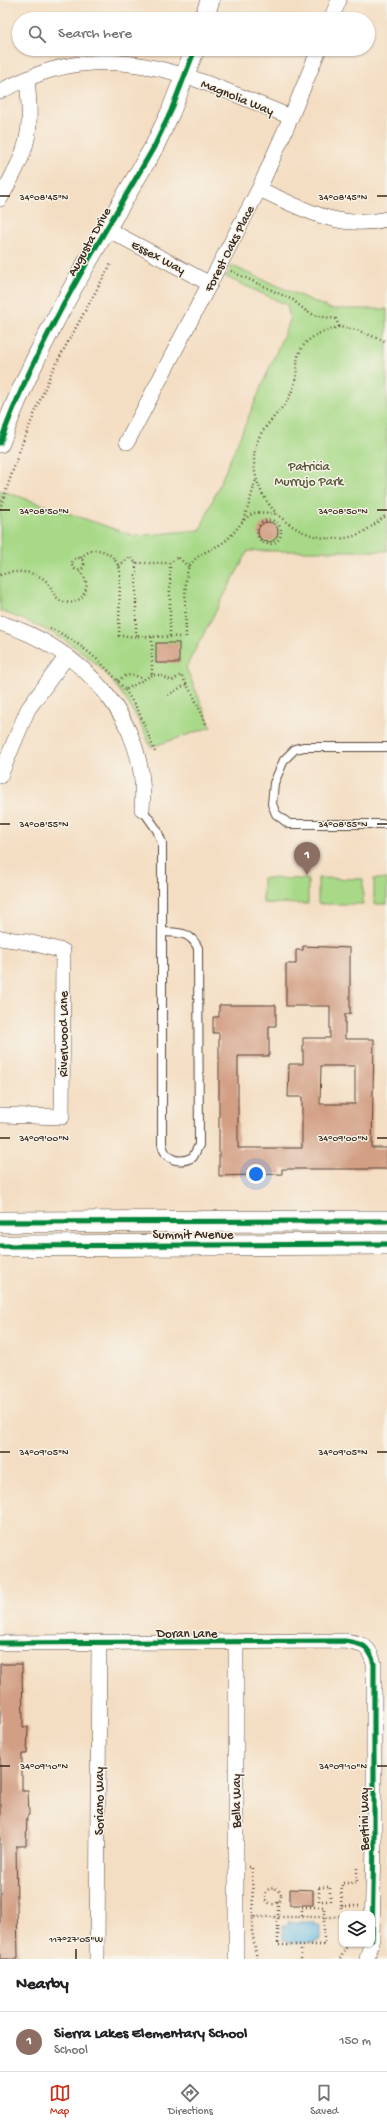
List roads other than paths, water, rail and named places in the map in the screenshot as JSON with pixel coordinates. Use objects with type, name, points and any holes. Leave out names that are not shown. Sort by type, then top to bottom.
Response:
[{"type":"main road","name":"Summit Avenue","points":[[0,1222],[387,1221]]},
{"type":"main road","name":"Summit Avenue","points":[[0,1246],[387,1244]]},
{"type":"street","points":[[206,12],[210,0]]},
{"type":"street","points":[[334,12],[339,0]]},
{"type":"street","name":"Augusta Drive","points":[[0,443],[15,403],[36,358],[154,147],[186,75],[193,56]]},
{"type":"street","name":"Forest Oaks Place","points":[[127,442],[220,265],[258,189],[291,117],[316,56]]},
{"type":"street","name":"Magnolia Way","points":[[0,92],[50,70],[85,62],[136,63],[186,75],[291,117]]},
{"type":"street","points":[[0,199],[26,148],[30,120],[27,80]]},
{"type":"street","points":[[258,189],[316,215],[342,222],[369,224],[387,219]]},
{"type":"street","name":"Essex Way","points":[[107,229],[210,284]]},
{"type":"street","points":[[0,623],[34,635],[67,656],[83,668],[102,686],[130,730],[138,753],[142,774],[142,809]]},
{"type":"street","points":[[0,776],[28,709],[67,656]]},
{"type":"street","name":"Riverwood Lane","points":[[0,938],[28,942],[63,951],[62,1117],[0,1115]]},
{"type":"street","name":"Doran Lane","points":[[0,1643],[236,1643],[345,1640],[362,1644],[371,1652]]},
{"type":"street","name":"Soriano Way","points":[[97,1959],[99,1643]]},
{"type":"street","name":"Bella Way","points":[[236,1643],[236,1959]]},
{"type":"street","name":"Bertini Way","points":[[371,1652],[374,1664],[381,1841],[374,1868],[373,1911]]},
{"type":"street","points":[[367,1959],[370,1947]]},
{"type":"lane","points":[[387,747],[304,747],[295,749],[284,760],[281,766],[274,784],[272,804],[276,814],[289,824],[387,824]]},
{"type":"lane","points":[[142,809],[157,830],[162,843],[162,932],[162,1144],[166,1154],[171,1159],[180,1162],[194,1157],[199,1145],[198,948],[191,937],[185,934],[162,932]]},
{"type":"water","points":[[288,1922],[315,1922],[315,1925],[320,1925],[320,1940],[315,1940],[315,1943],[288,1943],[288,1940],[283,1940],[283,1925],[288,1925]]},
{"type":"place","name":"Sierra Lakes Elementary School","points":[[307,875]]},
{"type":"park label","name":"Patricia Murrujo Park","points":[[309,472]]}]
